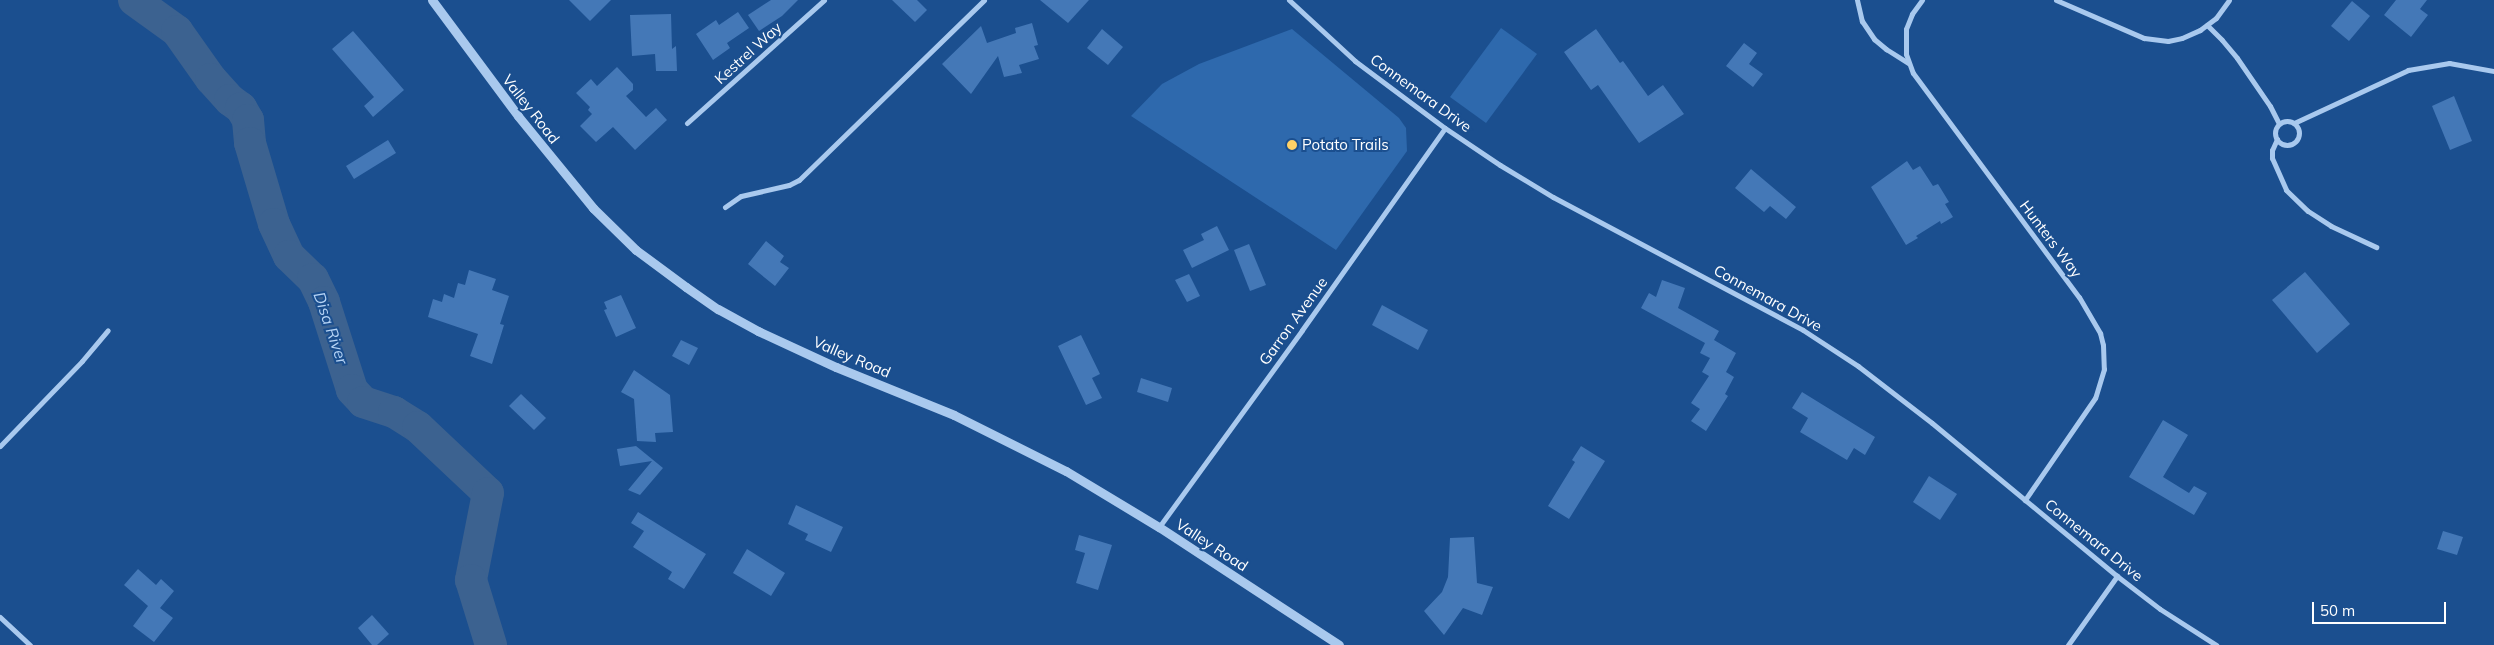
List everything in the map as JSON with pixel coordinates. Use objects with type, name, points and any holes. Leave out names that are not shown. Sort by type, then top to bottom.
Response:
[{"type":"street","name":"Valley Road","points":[[432,0],[518,116],[593,208],[636,250],[686,287],[718,309],[779,341],[836,367],[954,415],[1020,446],[1096,488],[1159,527],[1339,645]]},
{"type":"street","name":"Kestrel Way","points":[[687,123],[824,0]]},
{"type":"street","points":[[725,207],[741,196],[789,186],[799,180],[984,0]]},
{"type":"street","name":"Connemara Drive","points":[[1289,0],[1356,61],[1445,128],[1553,196],[1803,330],[1858,366],[2117,576],[2160,609],[2216,645]]},
{"type":"street","points":[[1857,0],[1862,21],[1874,39],[1886,50],[1908,63]]},
{"type":"street","name":"Hunters Way","points":[[1922,0],[1912,14],[1906,29],[1908,63],[1922,88],[2079,297],[2100,333],[2103,345],[2104,369],[2095,398],[2025,500]]},
{"type":"street","points":[[2056,0],[2150,39],[2177,40],[2192,35],[2216,18],[2228,0]]},
{"type":"street","points":[[2207,25],[2237,58],[2270,106],[2279,124]]},
{"type":"street","points":[[2294,123],[2408,70],[2449,63],[2494,71]]},
{"type":"street","points":[[2277,139],[2286,145],[2295,141],[2299,132],[2294,123],[2289,121],[2279,124],[2276,129],[2277,139],[2272,150],[2272,158],[2286,190],[2308,211],[2323,221],[2359,240],[2376,246]]},
{"type":"street","name":"Garron Avenue","points":[[1159,527],[1445,128]]},
{"type":"street","points":[[0,446],[82,361],[108,330]]},
{"type":"street","points":[[2068,645],[2117,576]]},
{"type":"street","points":[[0,617],[30,645]]},
{"type":"shaded area","points":[[1501,28],[1537,54],[1486,123],[1450,97]]},
{"type":"shaded area","name":"Potato Trails","points":[[1292,29],[1399,118],[1406,128],[1407,151],[1336,250],[1131,116],[1162,84],[1199,64]]},
{"type":"building","points":[[569,0],[611,0],[590,21]]},
{"type":"building","points":[[771,0],[798,0],[782,16],[759,31],[748,15]]},
{"type":"building","points":[[892,0],[917,0],[927,10],[915,22]]},
{"type":"building","points":[[1040,0],[1089,0],[1068,23]]},
{"type":"building","points":[[2396,0],[2427,0],[2420,9],[2428,15],[2411,37],[2384,15]]},
{"type":"building","points":[[2352,1],[2370,16],[2349,41],[2331,26]]},
{"type":"building","points":[[738,12],[749,28],[727,43],[730,48],[713,60],[696,34],[716,20],[719,25]]},
{"type":"building","points":[[671,14],[672,49],[676,46],[677,71],[656,71],[655,54],[632,56],[630,15]]},
{"type":"building","points":[[1032,23],[1038,45],[1034,46],[1039,59],[1019,65],[1022,73],[1004,77],[998,56],[971,94],[942,64],[981,26],[987,43],[1016,33],[1015,28]]},
{"type":"building","points":[[1102,29],[1123,47],[1108,65],[1087,48]]},
{"type":"building","points":[[1596,29],[1620,63],[1623,61],[1648,96],[1663,85],[1684,114],[1639,143],[1598,85],[1591,90],[1564,52]]},
{"type":"building","points":[[353,31],[404,90],[373,117],[364,106],[374,97],[332,49]]},
{"type":"building","points":[[1744,43],[1757,53],[1749,64],[1763,74],[1753,87],[1726,66]]},
{"type":"building","points":[[617,67],[633,84],[633,90],[626,96],[646,117],[656,108],[667,120],[635,150],[613,127],[596,142],[580,126],[592,114],[588,110],[590,107],[576,93],[591,79],[597,86]]},
{"type":"building","points":[[2454,96],[2472,141],[2450,150],[2432,106]]},
{"type":"building","points":[[388,140],[396,153],[354,179],[346,166]]},
{"type":"building","points":[[1907,161],[1913,170],[1920,166],[1933,186],[1938,184],[1949,202],[1945,204],[1953,217],[1941,224],[1940,221],[1916,236],[1918,238],[1906,245],[1871,187]]},
{"type":"building","points":[[1751,169],[1796,207],[1786,219],[1770,206],[1764,212],[1735,188]]},
{"type":"building","points":[[1217,226],[1229,250],[1192,268],[1183,250],[1204,240],[1201,234]]},
{"type":"building","points":[[766,241],[784,256],[780,262],[789,268],[775,286],[748,264]]},
{"type":"building","points":[[1249,244],[1266,285],[1250,291],[1234,250]]},
{"type":"building","points":[[469,270],[496,279],[492,290],[509,296],[500,324],[504,325],[492,364],[470,356],[478,334],[428,317],[433,299],[442,302],[444,294],[454,298],[458,283],[465,285]]},
{"type":"building","points":[[2305,272],[2350,324],[2317,353],[2272,300]]},
{"type":"building","points":[[1189,274],[1200,296],[1187,302],[1175,280]]},
{"type":"building","points":[[1662,280],[1685,288],[1678,308],[1719,331],[1714,340],[1736,353],[1726,372],[1734,377],[1725,394],[1728,396],[1706,431],[1691,421],[1700,409],[1691,403],[1709,376],[1702,372],[1710,358],[1700,353],[1705,343],[1641,308],[1649,293],[1656,297]]},
{"type":"building","points":[[621,295],[636,328],[616,337],[604,310],[607,309],[604,302]]},
{"type":"building","points":[[1382,305],[1428,330],[1418,350],[1372,325]]},
{"type":"building","points":[[1081,335],[1100,374],[1092,378],[1102,398],[1086,405],[1058,346]]},
{"type":"building","points":[[681,340],[698,348],[689,365],[672,356]]},
{"type":"building","points":[[634,370],[670,395],[673,432],[655,433],[656,442],[637,441],[634,399],[621,392]]},
{"type":"building","points":[[1141,378],[1172,388],[1168,402],[1137,392]]},
{"type":"building","points":[[1802,392],[1875,437],[1865,455],[1854,448],[1847,460],[1800,432],[1808,418],[1792,408]]},
{"type":"building","points":[[521,394],[546,418],[534,430],[509,406]]},
{"type":"building","points":[[2163,420],[2188,435],[2163,477],[2189,493],[2194,486],[2207,493],[2194,515],[2129,477]]},
{"type":"building","points":[[636,446],[663,468],[640,495],[628,490],[652,461],[620,466],[617,449]]},
{"type":"building","points":[[1581,446],[1605,461],[1569,519],[1548,506],[1575,462],[1572,460]]},
{"type":"building","points":[[1929,476],[1957,494],[1940,520],[1913,502]]},
{"type":"building","points":[[796,505],[843,527],[831,552],[805,540],[808,534],[788,524]]},
{"type":"building","points":[[638,512],[706,554],[684,589],[668,579],[672,572],[633,547],[644,531],[631,523]]},
{"type":"building","points":[[2443,531],[2463,537],[2457,555],[2437,549]]},
{"type":"building","points":[[1079,535],[1112,545],[1098,590],[1076,583],[1085,553],[1075,550]]},
{"type":"building","points":[[1474,537],[1477,583],[1493,587],[1482,615],[1463,608],[1444,635],[1424,611],[1442,592],[1448,577],[1450,538]]},
{"type":"building","points":[[747,549],[785,573],[771,596],[733,573]]},
{"type":"building","points":[[138,569],[156,585],[161,579],[174,591],[160,608],[173,618],[154,642],[133,626],[148,606],[124,585]]},
{"type":"building","points":[[372,615],[389,634],[377,645],[372,645],[358,628]]},
{"type":"waterway","name":"Disa River","points":[[134,0],[177,31],[211,79],[230,100],[241,108],[248,120],[250,143],[274,224],[289,256],[313,279],[324,302],[352,390],[363,402],[394,412],[418,427],[488,493],[471,580],[491,645]]},
{"type":"place","name":"Potato Trails","points":[[1292,145]]}]
